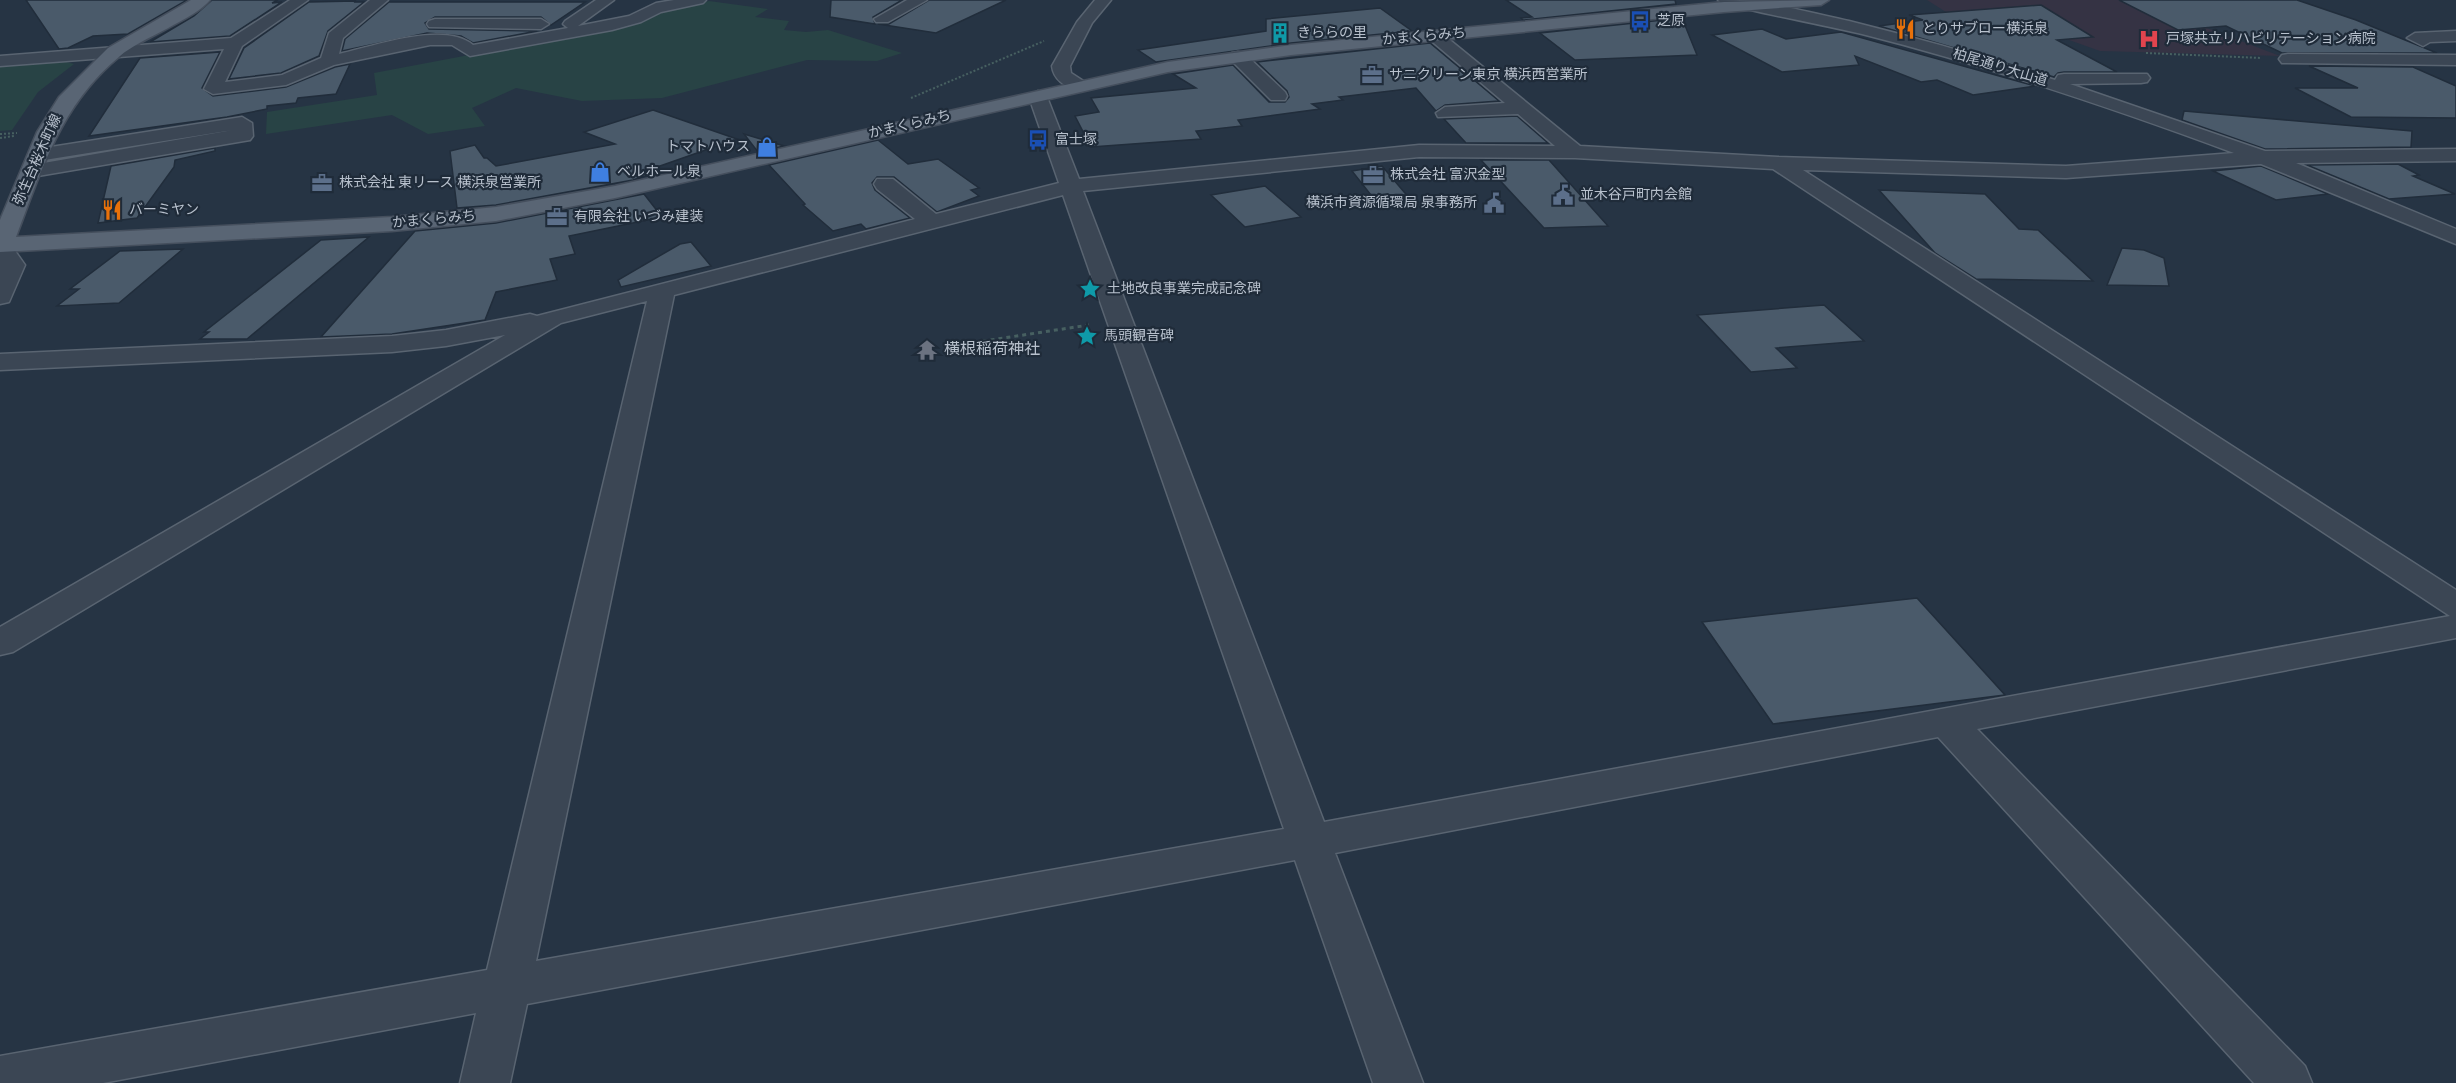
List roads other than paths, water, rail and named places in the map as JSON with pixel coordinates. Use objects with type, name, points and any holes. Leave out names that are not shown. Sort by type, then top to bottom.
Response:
[{"type":"main road","name":"弥生台桜木町線","points":[[0,246],[47,132],[66,101],[114,52],[202,0]]},
{"type":"main road","name":"かまくらみち","points":[[0,246],[392,224],[496,214],[606,194],[1168,68],[1238,57],[1434,36],[1821,0]]},
{"type":"street","points":[[0,61],[235,43],[300,0]]},
{"type":"street","points":[[329,61],[335,36],[380,0]]},
{"type":"street","points":[[571,24],[606,0]]},
{"type":"street","points":[[235,43],[213,89],[286,80],[329,61],[430,40],[458,41],[470,51],[614,25],[635,19],[656,8],[698,0]]},
{"type":"street","points":[[882,19],[920,0]]},
{"type":"street","points":[[1082,86],[1066,80],[1061,74],[1061,66],[1085,22],[1103,0]]},
{"type":"street","name":"柏尾通り大山道","points":[[1726,0],[1897,37],[2038,80],[2269,157]]},
{"type":"street","points":[[430,40],[435,24],[452,8]]},
{"type":"street","points":[[435,24],[614,25]]},
{"type":"street","points":[[1434,36],[1575,152]]},
{"type":"street","points":[[2456,36],[2415,38],[2456,53]]},
{"type":"street","points":[[1238,57],[1279,93]]},
{"type":"street","points":[[2288,59],[2456,60]]},
{"type":"street","points":[[2038,80],[2141,78]]},
{"type":"street","points":[[1038,97],[1398,1083]]},
{"type":"street","points":[[1445,113],[1523,108]]},
{"type":"street","points":[[242,123],[243,136],[35,163],[242,123]]},
{"type":"street","points":[[0,362],[392,344],[446,338],[552,318],[1072,186],[1419,151],[1575,152],[1778,163],[2066,172],[2269,157],[2454,156]]},
{"type":"street","points":[[2269,157],[2456,237]]},
{"type":"street","points":[[1778,163],[2456,606]]},
{"type":"street","points":[[886,184],[932,222]]},
{"type":"street","points":[[0,246],[13,265],[0,297]]},
{"type":"street","points":[[486,1083],[662,291]]},
{"type":"street","points":[[0,643],[552,318]]},
{"type":"street","points":[[0,1079],[507,985],[1309,842],[2456,626]]},
{"type":"street","points":[[1946,721],[2287,1083]]},
{"type":"place","name":"芝原","points":[[1640,21]]},
{"type":"place","name":"とりサブロー横浜泉","points":[[1905,29]]},
{"type":"place","name":"きららの里","points":[[1280,33]]},
{"type":"place","name":"戸塚共立リハビリテーション病院","points":[[2149,39]]},
{"type":"place","name":"サニクリーン東京 横浜西営業所","points":[[1372,75]]},
{"type":"place","name":"富士塚","points":[[1038,140]]},
{"type":"place","name":"トマトハウス","points":[[767,147]]},
{"type":"place","name":"ベルホール泉","points":[[600,172]]},
{"type":"place","name":"株式会社 富沢金型","points":[[1373,175]]},
{"type":"place","name":"株式会社 東リース 横浜泉営業所","points":[[322,183]]},
{"type":"place","name":"並木谷戸町内会館","points":[[1563,195]]},
{"type":"place","name":"横浜市資源循環局 泉事務所","points":[[1494,203]]},
{"type":"place","name":"バーミヤン","points":[[112,210]]},
{"type":"place","name":"有限会社 いづみ建装","points":[[557,217]]},
{"type":"place","name":"土地改良事業完成記念碑","points":[[1090,289]]},
{"type":"place","name":"馬頭観音碑","points":[[1087,336]]},
{"type":"place","name":"横根稲荷神社","points":[[927,350]]}]
